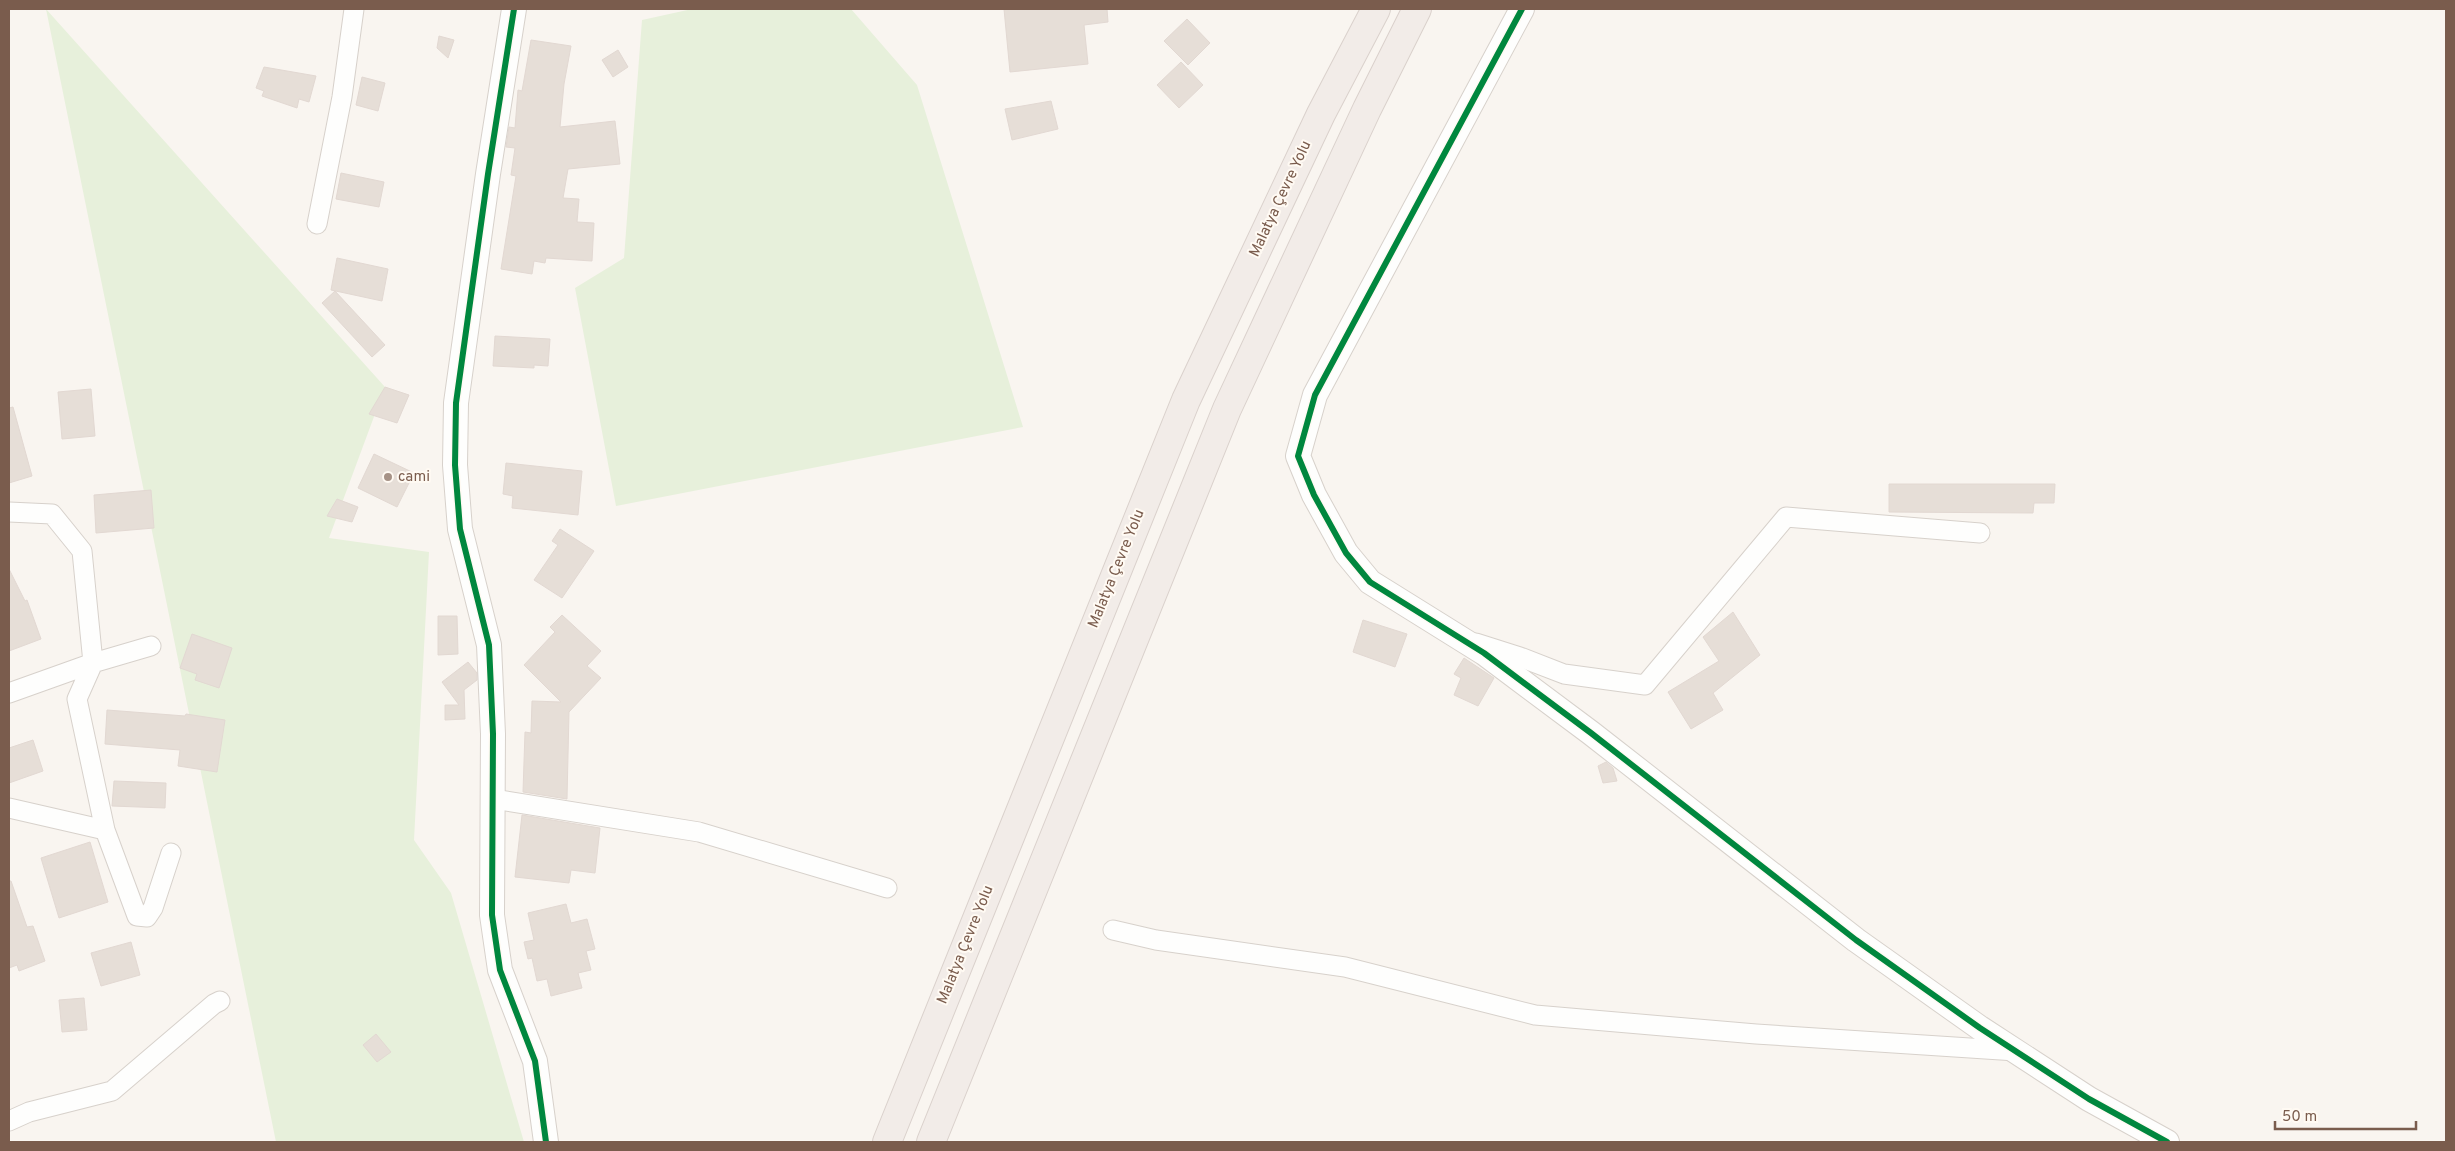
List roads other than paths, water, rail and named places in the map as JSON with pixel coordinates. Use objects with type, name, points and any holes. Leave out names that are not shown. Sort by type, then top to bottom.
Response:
[{"type":"highway","name":"Malatya Çevre Yolu","points":[[887,1142],[1186,400],[1321,114],[1376,9]]},
{"type":"highway","points":[[930,1142],[1227,409],[1367,109],[1417,9]]},
{"type":"street","points":[[318,224],[342,97],[354,9]]},
{"type":"street","points":[[514,9],[488,174],[456,403],[455,465],[460,529],[489,645],[493,734],[492,915],[500,970],[535,1061],[546,1142]]},
{"type":"street","points":[[1522,9],[1315,395],[1298,456],[1314,495],[1346,553],[1370,582],[1463,639],[1591,733],[1856,940],[2089,1099],[2167,1142]]},
{"type":"street","points":[[9,512],[52,514],[82,551],[93,663],[77,699],[106,830],[137,916],[147,917],[153,908],[171,853]]},
{"type":"street","points":[[1463,639],[1520,657],[1564,674],[1645,685],[1786,517],[1980,533]]},
{"type":"street","points":[[9,693],[93,663],[151,646]]},
{"type":"street","points":[[492,799],[699,832],[886,888]]},
{"type":"street","points":[[9,808],[106,830]]},
{"type":"street","points":[[1113,930],[1156,940],[1345,967],[1535,1015],[1756,1034],[2016,1051]]},
{"type":"street","points":[[9,1122],[30,1112],[112,1091],[214,1004],[220,1001]]},
{"type":"place","name":"cami","points":[[388,477]]}]
